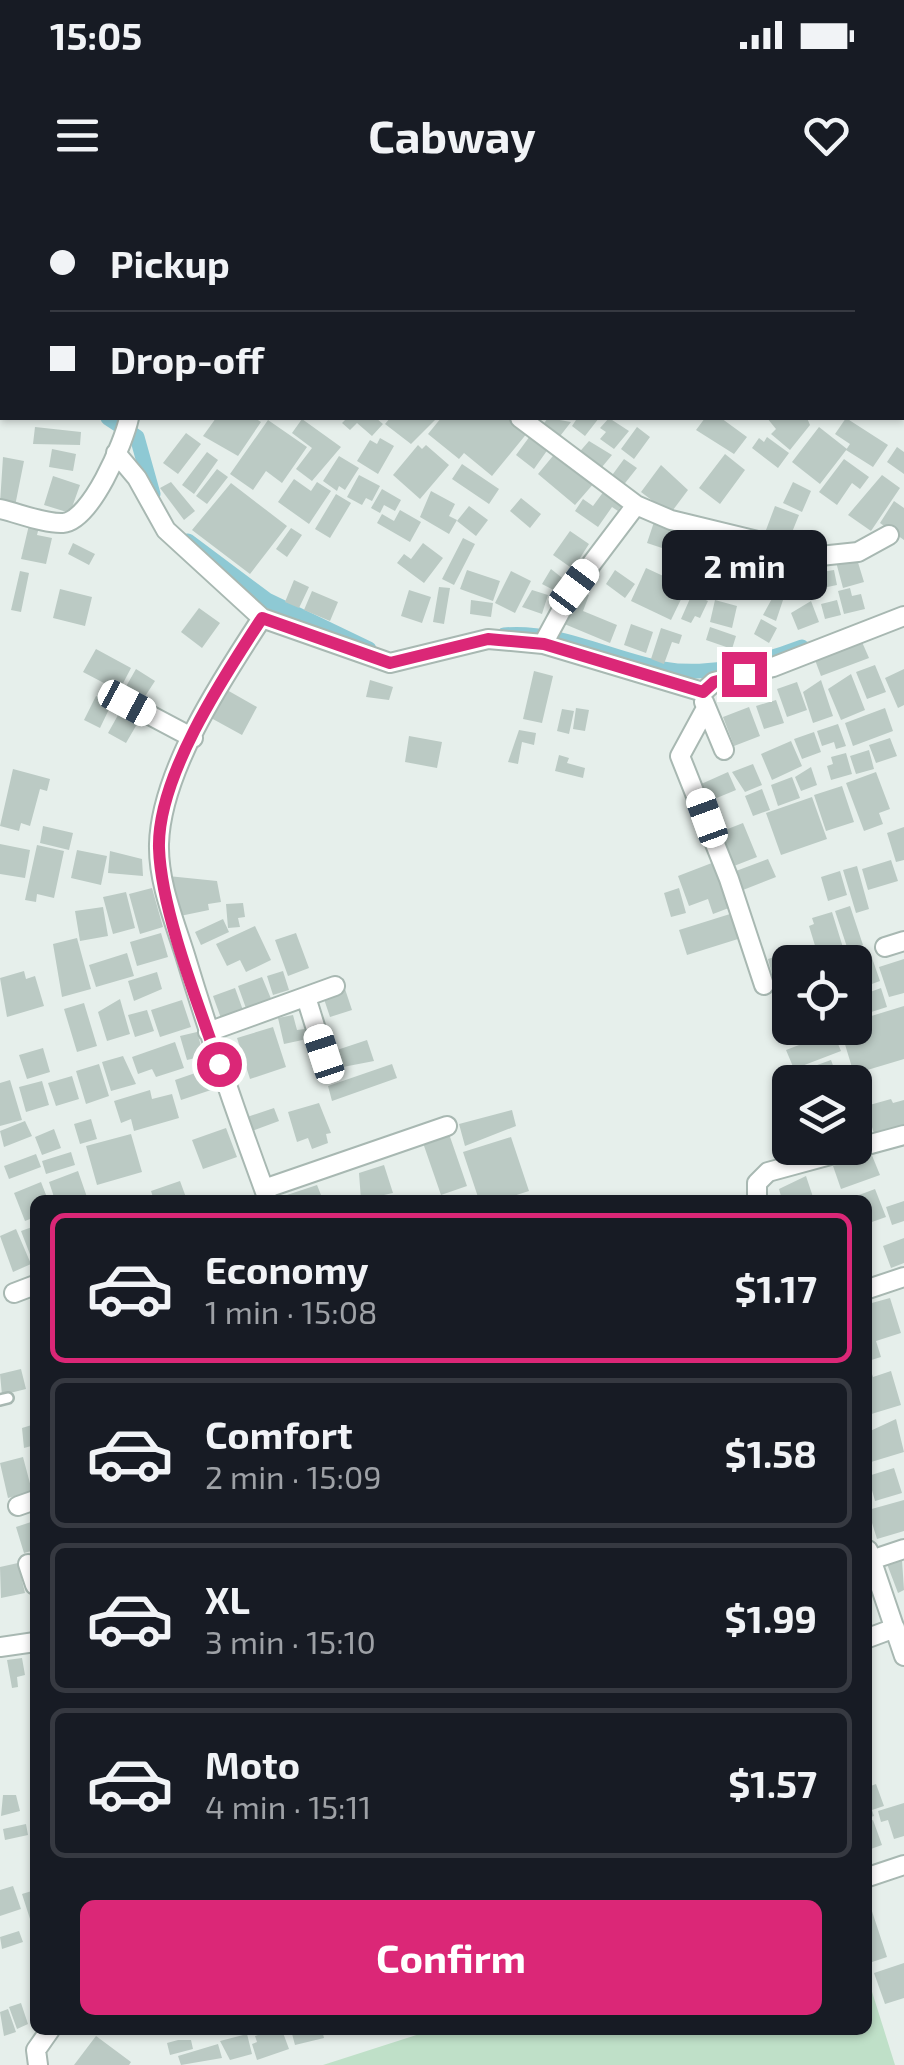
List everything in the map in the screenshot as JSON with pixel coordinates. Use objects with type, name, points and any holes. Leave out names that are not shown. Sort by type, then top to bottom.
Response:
[{"type":"street","points":[[0,509],[64,523],[87,510],[128,420]]},
{"type":"street","points":[[523,420],[636,504],[671,520],[820,556],[858,552],[889,535]]},
{"type":"street","points":[[120,445],[166,530],[262,618],[390,663],[488,639],[547,637],[704,701],[724,750]]},
{"type":"street","points":[[547,637],[574,587],[636,504]]},
{"type":"street","points":[[764,985],[730,879],[680,756],[714,682],[774,666],[904,616]]},
{"type":"street","points":[[262,618],[206,704],[165,805],[159,846],[164,886],[208,1032],[266,1195]]},
{"type":"street","points":[[127,703],[193,738]]},
{"type":"street","points":[[885,947],[904,941]]},
{"type":"street","points":[[208,1032],[334,986]]},
{"type":"street","points":[[306,997],[324,1054]]},
{"type":"street","points":[[272,1195],[447,1126]]},
{"type":"street","points":[[756,1195],[757,1183],[768,1172],[904,1135]]},
{"type":"street","points":[[872,1288],[904,1277]]},
{"type":"street","points":[[14,1293],[30,1288]]},
{"type":"street","points":[[872,1556],[904,1549]]},
{"type":"street","points":[[28,1564],[30,1570]]},
{"type":"street","points":[[872,1565],[904,1656]]},
{"type":"street","points":[[872,1637],[895,1628]]},
{"type":"street","points":[[0,1647],[30,1643]]},
{"type":"street","points":[[872,1876],[904,1865]]},
{"type":"street","points":[[38,2065],[36,2050],[46,2035]]},
{"type":"green space","points":[[872,1992],[895,2065],[323,2065],[416,2035],[872,2035]]},
{"type":"building","points":[[215,420],[261,422],[238,456],[203,436]]},
{"type":"building","points":[[268,420],[307,447],[282,483],[266,471],[253,490],[230,474]]},
{"type":"building","points":[[303,420],[341,447],[312,481],[296,469],[312,448],[292,433]]},
{"type":"building","points":[[378,420],[383,424],[372,436],[357,423],[350,430],[342,423]]},
{"type":"building","points":[[388,420],[435,420],[411,444],[385,424]]},
{"type":"building","points":[[439,420],[513,420],[528,432],[492,476],[464,453],[459,459],[428,434]]},
{"type":"building","points":[[546,420],[571,422],[557,440],[541,427]]},
{"type":"building","points":[[576,420],[597,420],[585,436],[572,426]]},
{"type":"building","points":[[612,420],[629,431],[614,449],[600,439],[606,432],[600,428]]},
{"type":"building","points":[[704,420],[724,420],[747,437],[734,454],[696,430]]},
{"type":"building","points":[[769,420],[808,420],[810,425],[790,450],[771,434],[776,429]]},
{"type":"building","points":[[845,420],[849,420],[888,445],[873,467],[846,450],[850,444],[835,434]]},
{"type":"building","points":[[35,427],[81,432],[80,445],[33,444]]},
{"type":"building","points":[[637,427],[650,437],[634,459],[621,449]]},
{"type":"building","points":[[819,427],[847,449],[820,484],[792,462]]},
{"type":"building","points":[[186,433],[201,444],[178,474],[163,463]]},
{"type":"building","points":[[530,436],[551,445],[534,469],[516,455]]},
{"type":"building","points":[[767,437],[789,453],[778,468],[752,448],[759,438],[764,442]]},
{"type":"building","points":[[380,438],[394,446],[378,474],[357,461],[370,440],[377,444]]},
{"type":"building","points":[[589,441],[612,455],[597,473],[576,456]]},
{"type":"building","points":[[418,445],[422,449],[426,445],[449,465],[420,499],[393,475]]},
{"type":"building","points":[[897,447],[904,452],[904,474],[887,462]]},
{"type":"building","points":[[52,449],[76,454],[73,471],[49,467]]},
{"type":"building","points":[[557,451],[595,482],[575,505],[538,474]]},
{"type":"building","points":[[207,452],[218,460],[194,494],[182,485]]},
{"type":"building","points":[[725,454],[745,470],[720,504],[699,488]]},
{"type":"building","points":[[339,456],[359,468],[345,490],[339,486],[337,491],[323,481]]},
{"type":"building","points":[[3,457],[24,461],[15,506],[0,503]]},
{"type":"building","points":[[624,459],[637,468],[622,487],[610,478]]},
{"type":"building","points":[[844,459],[869,477],[860,489],[852,483],[837,505],[819,492]]},
{"type":"building","points":[[462,464],[499,489],[489,504],[452,479]]},
{"type":"building","points":[[661,465],[688,490],[670,514],[641,492]]},
{"type":"building","points":[[217,469],[228,477],[207,504],[196,496]]},
{"type":"building","points":[[359,475],[380,486],[372,501],[366,498],[362,505],[347,497]]},
{"type":"building","points":[[882,475],[900,488],[871,531],[848,515]]},
{"type":"building","points":[[53,476],[80,485],[70,513],[44,505]]},
{"type":"building","points":[[294,479],[311,491],[317,482],[331,491],[309,524],[278,502]]},
{"type":"building","points":[[171,482],[195,511],[184,520],[160,488]]},
{"type":"building","points":[[793,482],[811,491],[802,512],[783,503]]},
{"type":"building","points":[[231,483],[287,526],[250,574],[192,530]]},
{"type":"building","points":[[607,487],[625,500],[618,511],[612,507],[598,527],[575,511],[583,499],[593,506]]},
{"type":"building","points":[[382,489],[401,500],[395,511],[384,505],[380,513],[371,508]]},
{"type":"building","points":[[431,491],[455,504],[449,516],[457,520],[449,534],[420,517]]},
{"type":"building","points":[[336,494],[351,503],[330,538],[315,529]]},
{"type":"building","points":[[521,498],[541,514],[530,528],[510,511]]},
{"type":"building","points":[[894,501],[904,508],[904,540],[880,523]]},
{"type":"building","points":[[469,506],[488,520],[476,536],[457,521]]},
{"type":"building","points":[[775,506],[799,515],[786,547],[763,538]]},
{"type":"building","points":[[400,510],[421,522],[410,542],[377,523],[382,514],[394,521]]},
{"type":"building","points":[[654,522],[675,530],[668,550],[647,543]]},
{"type":"building","points":[[29,525],[39,527],[37,535],[52,538],[46,564],[21,559]]},
{"type":"building","points":[[683,527],[719,542],[711,560],[676,544]]},
{"type":"building","points":[[291,528],[302,535],[287,557],[276,549]]},
{"type":"building","points":[[570,531],[589,544],[573,569],[553,555]]},
{"type":"building","points":[[463,538],[475,544],[454,585],[442,579]]},
{"type":"building","points":[[727,538],[755,545],[747,578],[718,571]]},
{"type":"building","points":[[73,543],[95,554],[89,565],[68,554]]},
{"type":"building","points":[[423,543],[443,558],[424,583],[397,563],[404,554],[411,559]]},
{"type":"building","points":[[760,547],[801,560],[794,582],[774,576],[771,587],[750,581]]},
{"type":"building","points":[[856,556],[864,582],[843,588],[836,562]]},
{"type":"building","points":[[646,568],[687,587],[671,620],[631,601]]},
{"type":"building","points":[[551,569],[571,585],[565,596],[542,584]]},
{"type":"building","points":[[467,570],[500,581],[493,601],[460,589]]},
{"type":"building","points":[[615,570],[635,584],[625,598],[606,584]]},
{"type":"building","points":[[834,570],[837,585],[818,589],[816,573]]},
{"type":"building","points":[[20,571],[29,573],[21,612],[11,610]]},
{"type":"building","points":[[511,571],[531,581],[515,613],[495,603]]},
{"type":"building","points":[[294,580],[309,587],[299,608],[285,602]]},
{"type":"building","points":[[439,587],[450,588],[444,624],[433,622]]},
{"type":"building","points":[[850,588],[852,596],[861,594],[865,609],[844,614],[838,591]]},
{"type":"building","points":[[60,589],[92,597],[85,626],[53,618]]},
{"type":"building","points":[[576,589],[589,595],[583,611],[617,625],[610,643],[562,623]]},
{"type":"building","points":[[409,590],[431,597],[422,623],[401,616]]},
{"type":"building","points":[[532,590],[548,595],[542,614],[522,607]]},
{"type":"building","points":[[312,591],[338,602],[330,621],[304,610]]},
{"type":"building","points":[[775,593],[784,597],[776,621],[763,615]]},
{"type":"building","points":[[692,594],[708,601],[700,618],[695,616],[691,623],[681,619]]},
{"type":"building","points":[[471,600],[493,603],[491,617],[470,614]]},
{"type":"building","points":[[715,600],[737,606],[732,628],[710,622]]},
{"type":"building","points":[[837,600],[841,615],[825,619],[821,604]]},
{"type":"building","points":[[811,601],[819,622],[798,630],[791,613]]},
{"type":"building","points":[[199,608],[220,623],[202,648],[181,632]]},
{"type":"building","points":[[761,619],[777,628],[769,643],[754,634]]},
{"type":"building","points":[[631,624],[653,632],[646,653],[624,645]]},
{"type":"building","points":[[710,627],[736,636],[732,649],[706,640]]},
{"type":"building","points":[[661,628],[682,635],[679,644],[672,642],[664,664],[651,659]]},
{"type":"building","points":[[862,642],[869,658],[821,676],[815,660]]},
{"type":"building","points":[[96,649],[131,668],[119,691],[83,672]]},
{"type":"building","points":[[875,665],[886,692],[867,699],[856,672]]},
{"type":"building","points":[[136,669],[155,681],[142,701],[124,690]]},
{"type":"building","points":[[904,669],[904,705],[898,708],[885,678]]},
{"type":"building","points":[[534,671],[553,676],[542,723],[523,719]]},
{"type":"building","points":[[851,674],[865,710],[841,720],[828,689]]},
{"type":"building","points":[[370,680],[393,687],[389,700],[366,697]]},
{"type":"building","points":[[821,680],[833,716],[813,723],[803,692]]},
{"type":"building","points":[[797,682],[807,710],[787,717],[777,689]]},
{"type":"building","points":[[227,690],[257,707],[242,735],[211,718]]},
{"type":"building","points":[[96,696],[112,703],[100,728],[84,720]]},
{"type":"building","points":[[776,700],[784,723],[764,729],[756,706]]},
{"type":"building","points":[[749,707],[760,736],[734,746],[723,717]]},
{"type":"building","points":[[122,708],[140,719],[126,743],[108,733]]},
{"type":"building","points":[[576,708],[589,710],[585,731],[573,729]]},
{"type":"building","points":[[885,708],[893,731],[853,746],[845,723]]},
{"type":"building","points":[[562,709],[574,711],[569,734],[557,731]]},
{"type":"building","points":[[838,724],[846,746],[836,749],[834,742],[822,746],[817,731]]},
{"type":"building","points":[[519,730],[536,733],[534,745],[522,742],[518,764],[508,762]]},
{"type":"building","points":[[814,732],[821,752],[802,759],[794,739]]},
{"type":"building","points":[[409,736],[442,742],[437,768],[405,762]]},
{"type":"building","points":[[890,738],[897,756],[876,763],[869,745]]},
{"type":"building","points":[[791,741],[802,766],[772,780],[761,754]]},
{"type":"building","points":[[869,750],[874,769],[856,774],[850,756]]},
{"type":"building","points":[[846,753],[852,774],[831,780],[827,766],[833,764],[831,757]]},
{"type":"building","points":[[559,755],[569,758],[567,763],[585,768],[583,778],[555,771]]},
{"type":"building","points":[[753,764],[762,785],[745,792],[732,772]]},
{"type":"building","points":[[811,767],[817,785],[801,791],[795,777]]},
{"type":"building","points":[[13,769],[50,779],[47,791],[40,789],[30,826],[21,823],[19,831],[0,826]]},
{"type":"building","points":[[728,772],[736,790],[707,802],[699,785]]},
{"type":"building","points":[[876,772],[890,809],[879,813],[883,824],[864,831],[846,783]]},
{"type":"building","points":[[792,777],[800,798],[778,806],[771,785]]},
{"type":"building","points":[[842,786],[854,822],[826,831],[814,795]]},
{"type":"building","points":[[762,789],[770,810],[753,816],[745,796]]},
{"type":"building","points":[[812,797],[827,839],[781,855],[766,813]]},
{"type":"building","points":[[743,823],[757,857],[734,866],[720,832]]},
{"type":"building","points":[[43,826],[73,833],[69,850],[40,843]]},
{"type":"building","points":[[904,827],[904,860],[896,862],[887,833]]},
{"type":"building","points":[[0,844],[30,850],[25,878],[0,874]]},
{"type":"building","points":[[37,845],[64,851],[54,898],[37,894],[36,902],[25,900]]},
{"type":"building","points":[[77,850],[107,856],[101,885],[71,878]]},
{"type":"building","points":[[110,851],[142,859],[143,876],[108,873]]},
{"type":"building","points":[[768,859],[776,877],[743,890],[736,871]]},
{"type":"building","points":[[891,860],[898,881],[868,890],[862,869]]},
{"type":"building","points":[[717,861],[734,906],[713,914],[708,899],[689,906],[678,876]]},
{"type":"building","points":[[857,866],[869,909],[856,913],[843,870]]},
{"type":"building","points":[[840,871],[847,895],[828,901],[821,877]]},
{"type":"building","points":[[168,876],[217,881],[221,902],[208,904],[209,910],[180,916]]},
{"type":"building","points":[[152,888],[163,927],[140,934],[129,894]]},
{"type":"building","points":[[679,888],[686,913],[671,917],[664,893]]},
{"type":"building","points":[[126,892],[135,928],[113,934],[103,897]]},
{"type":"building","points":[[243,903],[245,917],[238,918],[240,927],[228,928],[226,904]]},
{"type":"building","points":[[850,906],[863,945],[846,945],[835,911]]},
{"type":"building","points":[[103,907],[108,936],[80,941],[75,911]]},
{"type":"building","points":[[832,912],[842,945],[815,945],[809,926],[814,924],[812,918]]},
{"type":"building","points":[[730,914],[738,939],[687,955],[679,930]]},
{"type":"building","points":[[223,919],[229,932],[201,945],[195,932]]},
{"type":"building","points":[[255,926],[271,960],[246,972],[240,960],[227,966],[216,944]]},
{"type":"building","points":[[161,933],[168,957],[137,966],[130,942]]},
{"type":"building","points":[[296,933],[309,968],[288,976],[275,940]]},
{"type":"building","points":[[77,938],[91,989],[62,997],[53,944]]},
{"type":"building","points":[[127,953],[134,976],[96,987],[89,965]]},
{"type":"building","points":[[872,958],[880,981],[872,984]]},
{"type":"building","points":[[904,959],[904,993],[889,997],[879,967]]},
{"type":"building","points":[[24,971],[26,979],[35,976],[44,1006],[7,1017],[0,978]]},
{"type":"building","points":[[283,971],[289,990],[273,995],[267,976]]},
{"type":"building","points":[[157,972],[162,989],[134,1001],[128,981]]},
{"type":"building","points":[[262,977],[272,1001],[247,1011],[238,986]]},
{"type":"building","points":[[235,988],[244,1013],[222,1021],[213,996]]},
{"type":"building","points":[[881,988],[887,1007],[872,1012],[872,991]]},
{"type":"building","points":[[345,989],[352,1010],[330,1017],[323,996]]},
{"type":"building","points":[[120,999],[130,1034],[107,1041],[98,1012]]},
{"type":"building","points":[[182,1000],[191,1027],[160,1037],[151,1010]]},
{"type":"building","points":[[84,1003],[97,1046],[77,1052],[64,1009]]},
{"type":"building","points":[[904,1006],[904,1059],[872,1069],[872,1065],[851,1065],[845,1045],[872,1045],[872,1016]]},
{"type":"building","points":[[147,1010],[154,1031],[135,1037],[128,1015]]},
{"type":"building","points":[[293,1015],[297,1030],[305,1029],[307,1039],[284,1044],[278,1018]]},
{"type":"building","points":[[273,1027],[286,1067],[250,1079],[237,1038]]},
{"type":"building","points":[[197,1032],[204,1056],[187,1060],[180,1036]]},
{"type":"building","points":[[367,1040],[374,1061],[343,1067],[337,1050]]},
{"type":"building","points":[[175,1042],[184,1068],[156,1077],[152,1069],[138,1074],[132,1057]]},
{"type":"building","points":[[799,1045],[838,1045],[841,1051],[804,1065],[792,1065],[786,1050]]},
{"type":"building","points":[[43,1048],[50,1072],[27,1079],[19,1055]]},
{"type":"building","points":[[123,1056],[136,1084],[111,1091],[102,1062]]},
{"type":"building","points":[[99,1064],[109,1096],[86,1104],[76,1071]]},
{"type":"building","points":[[392,1064],[397,1078],[332,1101],[328,1086]]},
{"type":"building","points":[[204,1070],[211,1090],[181,1100],[175,1080]]},
{"type":"building","points":[[72,1076],[79,1099],[56,1106],[48,1083]]},
{"type":"building","points":[[10,1080],[22,1120],[0,1126],[0,1083]]},
{"type":"building","points":[[42,1081],[49,1105],[26,1112],[19,1087]]},
{"type":"building","points":[[150,1090],[152,1099],[172,1094],[179,1118],[134,1131],[131,1119],[121,1123],[114,1101]]},
{"type":"building","points":[[904,1100],[904,1125],[874,1134],[872,1104]]},
{"type":"building","points":[[319,1103],[331,1133],[326,1134],[328,1143],[312,1149],[308,1138],[297,1142],[288,1112]]},
{"type":"building","points":[[274,1108],[279,1121],[252,1131],[247,1117]]},
{"type":"building","points":[[512,1110],[516,1126],[465,1146],[459,1124]]},
{"type":"building","points":[[91,1119],[97,1139],[80,1144],[74,1124]]},
{"type":"building","points":[[25,1121],[32,1136],[4,1147],[0,1131]]},
{"type":"building","points":[[226,1128],[237,1157],[203,1169],[192,1140]]},
{"type":"building","points":[[54,1129],[61,1148],[42,1155],[35,1137]]},
{"type":"building","points":[[448,1131],[467,1186],[441,1195],[422,1140]]},
{"type":"building","points":[[131,1134],[142,1172],[97,1185],[86,1146]]},
{"type":"building","points":[[511,1137],[529,1191],[517,1195],[477,1195],[463,1152]]},
{"type":"building","points":[[71,1152],[75,1165],[46,1174],[42,1161]]},
{"type":"building","points":[[36,1154],[41,1167],[9,1179],[4,1166]]},
{"type":"building","points":[[872,1155],[880,1175],[841,1189],[833,1166],[872,1165]]},
{"type":"building","points":[[384,1165],[393,1193],[361,1195],[359,1173]]},
{"type":"building","points":[[78,1171],[86,1195],[53,1195],[49,1182]]},
{"type":"building","points":[[806,1176],[812,1195],[781,1195],[779,1189]]},
{"type":"building","points":[[180,1181],[185,1195],[152,1195],[151,1191]]},
{"type":"building","points":[[41,1182],[46,1195],[30,1195],[30,1219],[25,1221],[14,1193]]},
{"type":"building","points":[[317,1185],[321,1195],[287,1195]]},
{"type":"building","points":[[875,1189],[886,1217],[872,1222],[872,1195],[859,1195]]},
{"type":"building","points":[[904,1201],[904,1221],[892,1225],[886,1207]]},
{"type":"building","points":[[30,1228],[30,1254],[21,1231]]},
{"type":"building","points":[[16,1229],[30,1264],[13,1272],[0,1236]]},
{"type":"building","points":[[904,1238],[904,1263],[891,1268],[883,1246]]},
{"type":"building","points":[[890,1298],[901,1333],[876,1341],[881,1357],[872,1360],[872,1303]]},
{"type":"building","points":[[21,1369],[26,1389],[2,1395],[0,1374]]},
{"type":"building","points":[[891,1371],[901,1405],[872,1414],[872,1374]]},
{"type":"building","points":[[896,1419],[904,1452],[872,1462],[872,1430]]},
{"type":"building","points":[[30,1426],[30,1446],[24,1448],[22,1428]]},
{"type":"building","points":[[23,1457],[30,1492],[8,1498],[0,1463]]},
{"type":"building","points":[[894,1468],[902,1493],[875,1501],[872,1475]]},
{"type":"building","points":[[904,1500],[904,1531],[877,1539],[872,1509]]},
{"type":"building","points":[[30,1522],[30,1551],[24,1553],[16,1527]]},
{"type":"building","points":[[902,1560],[904,1590],[898,1593],[887,1564]]},
{"type":"building","points":[[18,1563],[25,1593],[1,1598],[0,1567]]},
{"type":"building","points":[[22,1658],[25,1675],[17,1677],[18,1687],[12,1688],[7,1660]]},
{"type":"building","points":[[876,1784],[884,1806],[872,1810],[872,1786]]},
{"type":"building","points":[[3,1795],[16,1795],[20,1811],[1,1816]]},
{"type":"building","points":[[904,1803],[904,1836],[894,1839],[888,1820],[881,1822],[878,1811]]},
{"type":"building","points":[[872,1820],[882,1845],[872,1849]]},
{"type":"building","points":[[26,1824],[28,1835],[5,1840],[3,1829]]},
{"type":"building","points":[[13,1886],[21,1909],[0,1916],[0,1890]]},
{"type":"building","points":[[30,1892],[30,1919],[22,1894]]},
{"type":"building","points":[[872,1911],[887,1957],[872,1962]]},
{"type":"building","points":[[19,1931],[23,1942],[2,1949],[0,1937]]},
{"type":"building","points":[[904,1963],[904,1998],[885,2004],[874,1973]]},
{"type":"building","points":[[21,2003],[28,2024],[17,2029],[9,2007]]},
{"type":"building","points":[[8,2009],[16,2032],[4,2036],[0,2012]]},
{"type":"building","points":[[247,2035],[252,2054],[230,2060],[220,2041]]},
{"type":"building","points":[[284,2035],[289,2049],[257,2060],[252,2044],[257,2042],[255,2036]]},
{"type":"building","points":[[292,2035],[323,2035],[324,2038],[295,2045]]},
{"type":"building","points":[[96,2036],[131,2062],[129,2065],[74,2065]]},
{"type":"building","points":[[191,2040],[193,2049],[170,2055],[167,2043]]},
{"type":"building","points":[[218,2044],[222,2058],[181,2065],[178,2056]]},
{"type":"waterway","points":[[111,420],[137,437],[153,494]]},
{"type":"waterway","points":[[188,541],[267,600],[369,649]]},
{"type":"waterway","points":[[504,635],[545,637],[681,671],[734,667],[802,647]]},
{"type":"route","points":[[219,1064],[164,886],[159,846],[165,805],[206,704],[262,618],[390,663],[488,639],[544,644],[703,692],[714,682],[744,674]]}]
